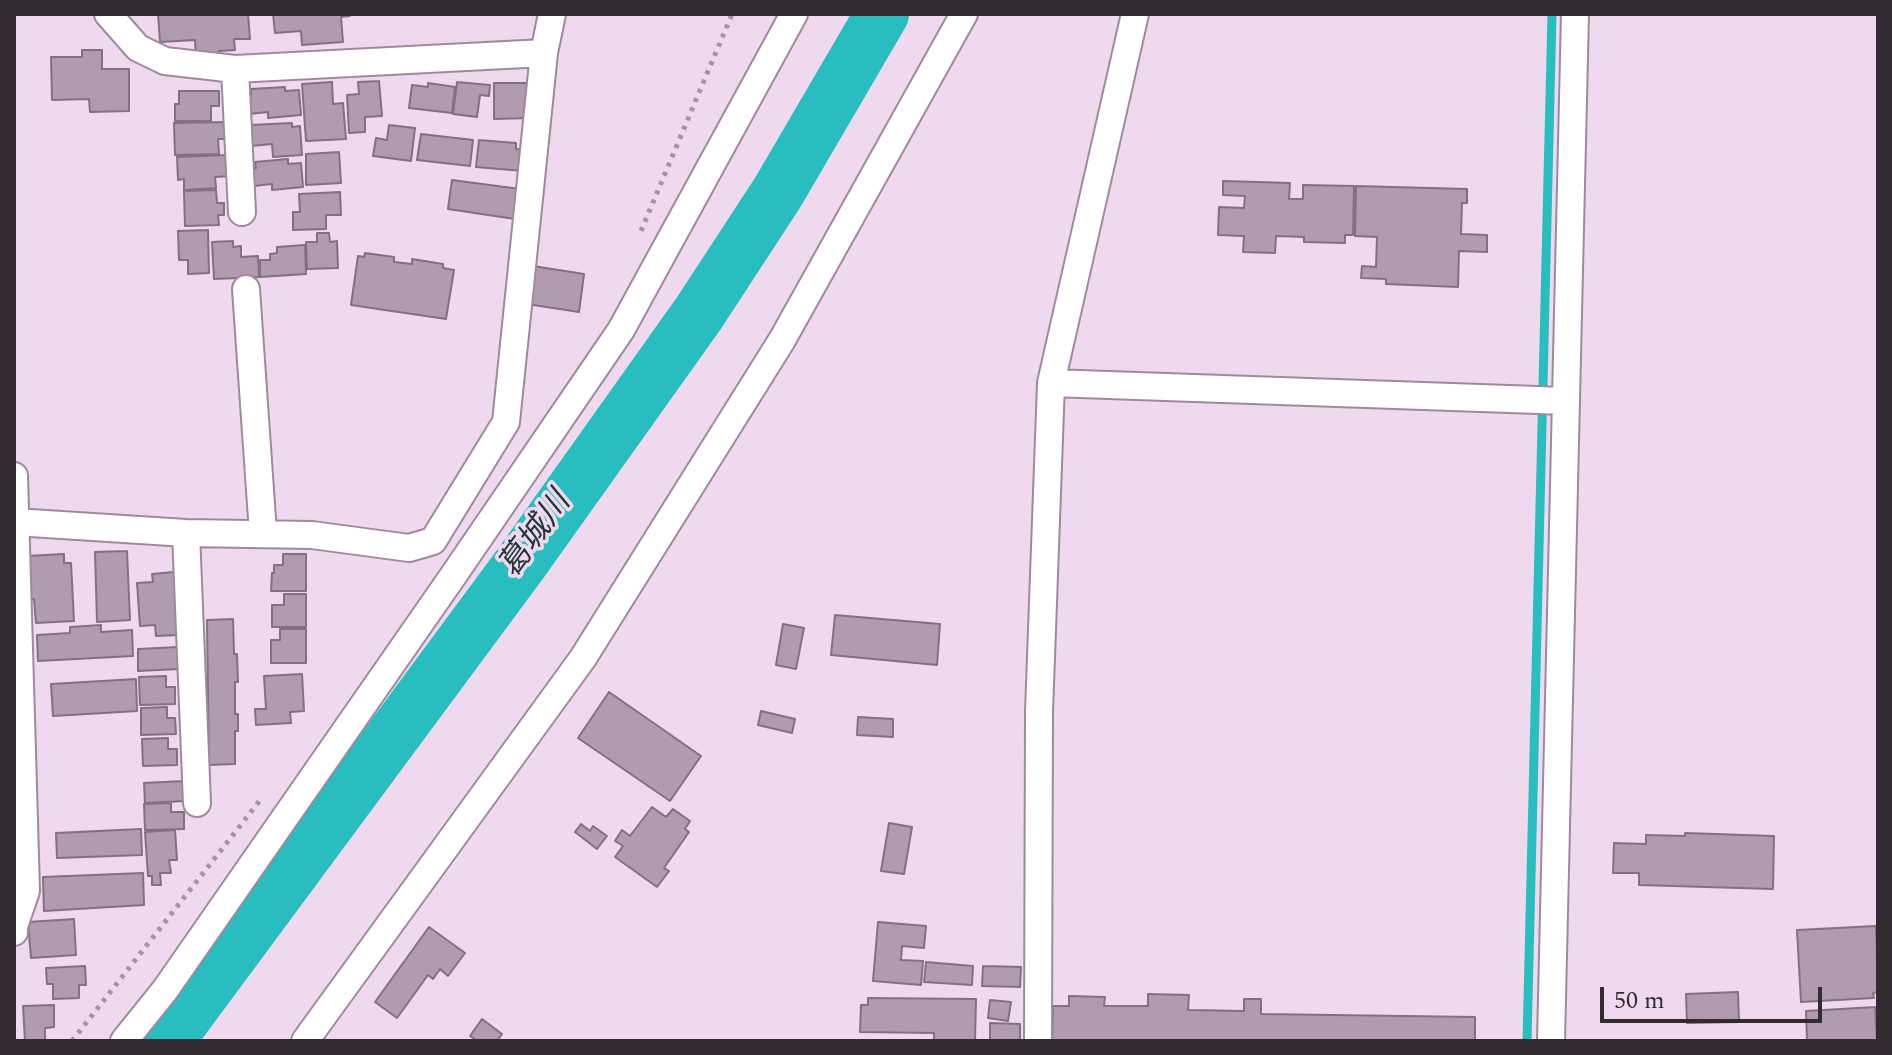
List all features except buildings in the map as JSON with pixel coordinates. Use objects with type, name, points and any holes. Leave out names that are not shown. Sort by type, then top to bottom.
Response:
[{"type":"street","points":[[108,14],[138,48],[165,61],[235,69],[544,53]]},
{"type":"street","points":[[15,537],[263,533],[312,535],[409,548],[433,541],[506,422],[544,53],[552,14]]},
{"type":"street","points":[[124,1041],[165,990],[621,330],[794,14]]},
{"type":"street","points":[[305,1041],[583,658],[782,340],[964,14]]},
{"type":"street","points":[[1038,1041],[1039,712],[1051,383],[1135,14]]},
{"type":"street","points":[[1551,1041],[1575,14]]},
{"type":"street","points":[[235,69],[242,212]]},
{"type":"street","points":[[246,289],[263,533]]},
{"type":"street","points":[[1051,383],[1566,401]]},
{"type":"street","points":[[14,476],[26,891],[14,932]]},
{"type":"street","points":[[186,533],[197,803]]},
{"type":"waterway","name":"葛城川","points":[[167,1041],[521,563],[699,313],[778,192],[882,14]]},
{"type":"waterway","points":[[1527,1041],[1552,14]]}]
